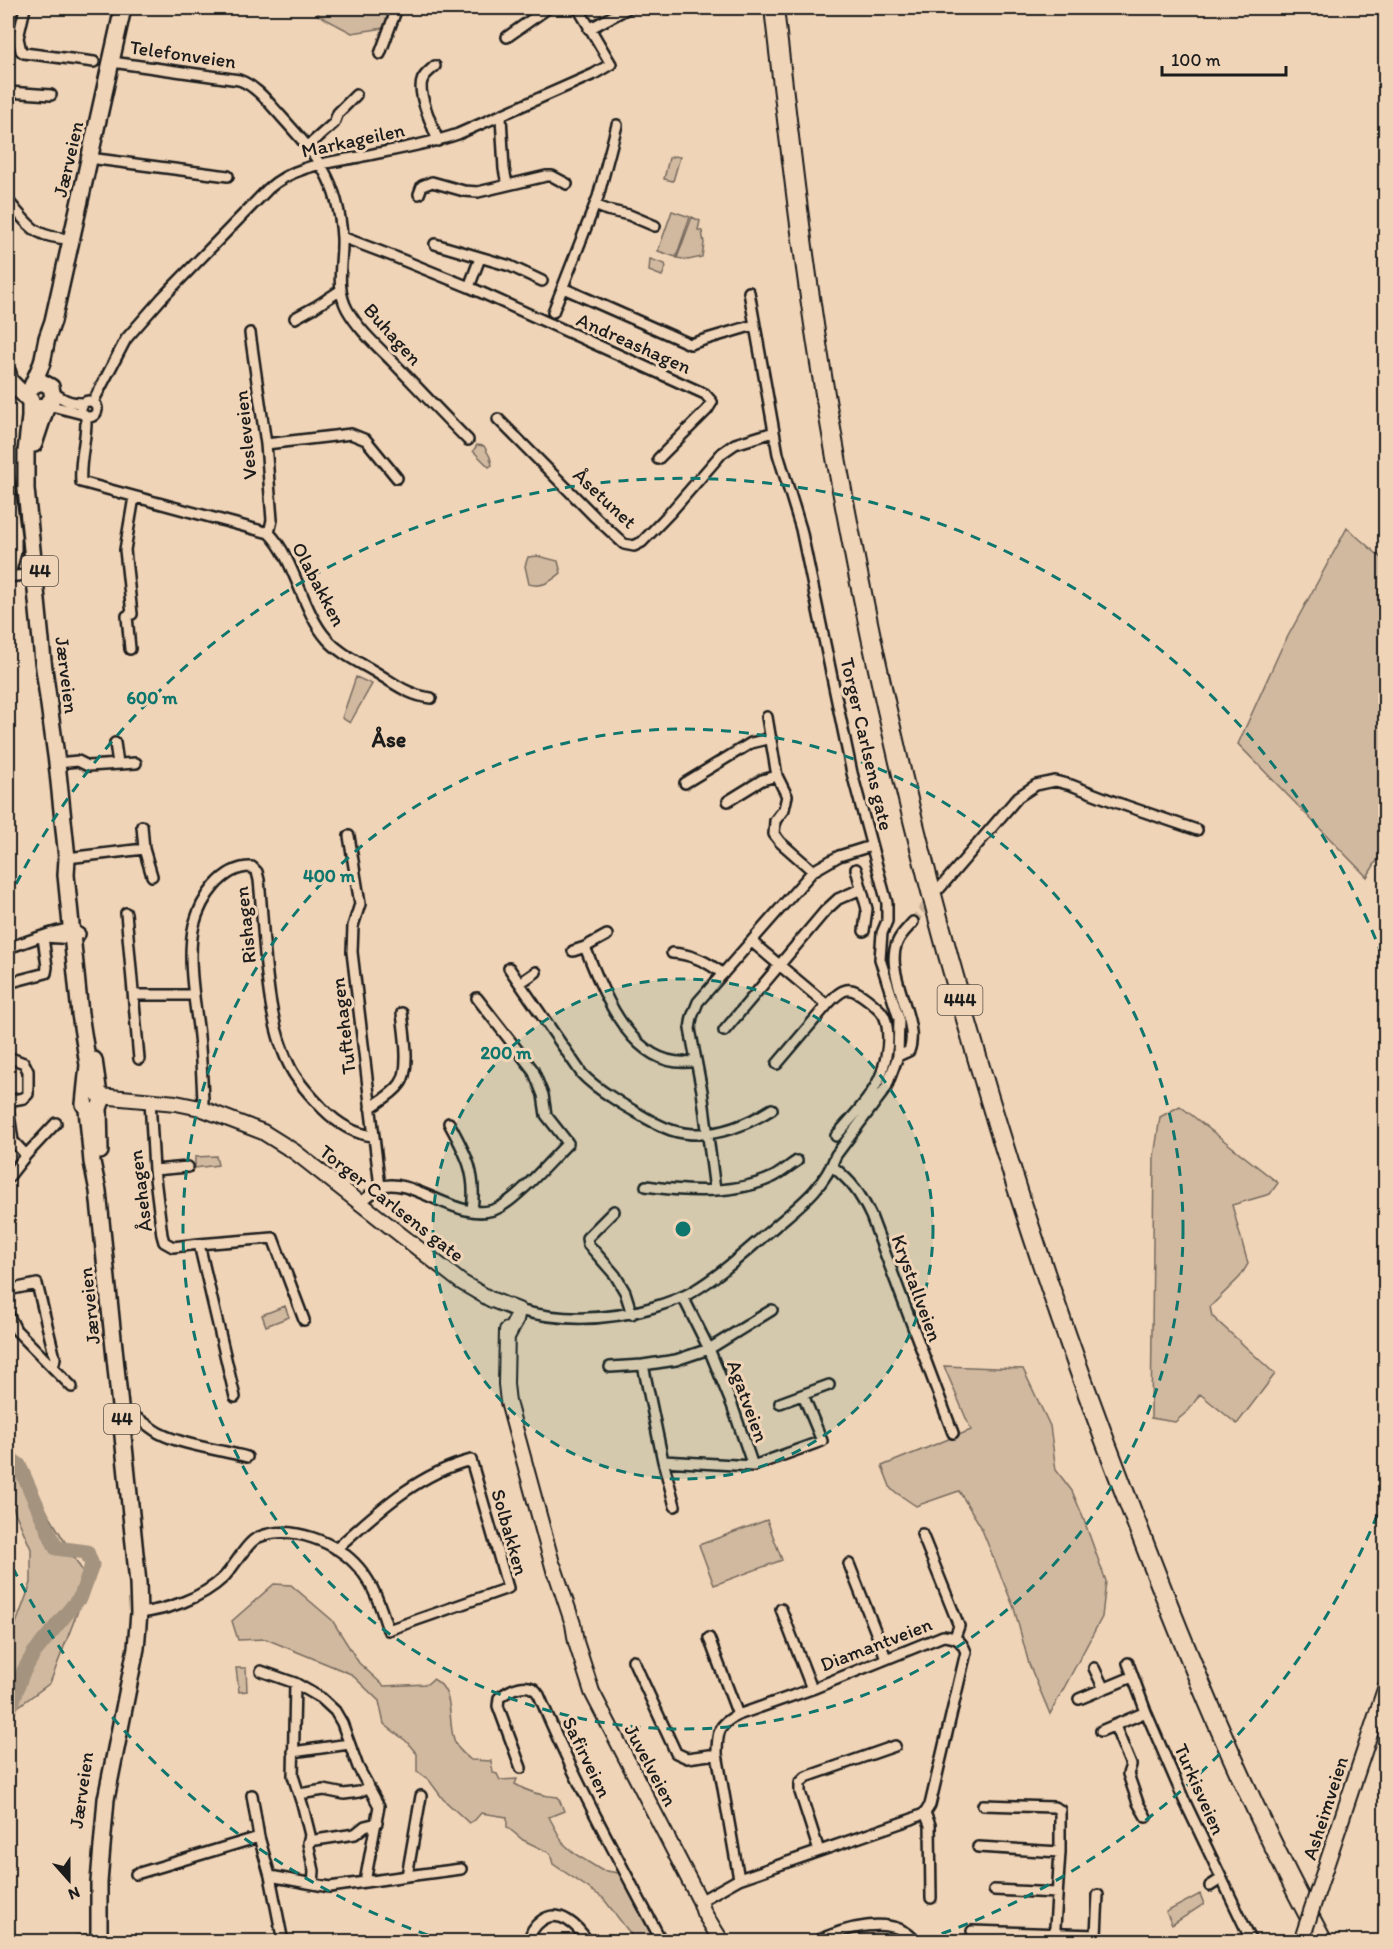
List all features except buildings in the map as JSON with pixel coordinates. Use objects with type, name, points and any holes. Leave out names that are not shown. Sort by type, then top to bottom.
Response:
[{"type":"highway","name":"444","points":[[763,8],[790,231],[819,419],[888,762],[954,1016],[1006,1190],[1064,1363],[1116,1504],[1223,1762],[1259,1840],[1312,1941]]},
{"type":"highway","name":"444","points":[[774,8],[825,397],[846,509],[898,762],[964,1012],[1054,1303],[1165,1599],[1270,1838],[1323,1941]]},
{"type":"main road","name":"Jærveien","points":[[55,740],[48,703],[25,470],[31,393],[53,321],[123,8]]},
{"type":"main road","name":"Jærveien","points":[[53,321],[50,397],[33,447],[36,529],[57,762],[67,858],[72,873],[75,934],[95,1102],[92,1162],[98,1191],[122,1416],[139,1613],[136,1648],[111,1731],[103,1771],[92,1881],[90,1941]]},
{"type":"main road","points":[[8,368],[31,393],[38,407],[50,397],[42,382],[31,393]]},
{"type":"main road","points":[[8,373],[9,380],[31,393]]},
{"type":"street","points":[[25,8],[18,38],[21,51],[94,62]]},
{"type":"street","points":[[380,54],[397,8]]},
{"type":"street","name":"Markageilen","points":[[88,403],[126,339],[161,299],[274,184],[290,174],[321,163],[438,141],[501,117],[611,64],[578,8]]},
{"type":"street","points":[[590,29],[628,8]]},
{"type":"street","points":[[507,37],[542,9]]},
{"type":"street","name":"Telefonveien","points":[[112,62],[222,76],[246,82],[309,146],[321,163]]},
{"type":"street","points":[[435,66],[421,82],[422,94],[438,141]]},
{"type":"street","points":[[8,92],[51,95]]},
{"type":"street","points":[[309,146],[334,123],[338,113],[356,95]]},
{"type":"street","points":[[501,117],[507,184]]},
{"type":"street","points":[[553,312],[595,205],[617,125]]},
{"type":"street","points":[[89,158],[228,176]]},
{"type":"street","name":"Buhagen","points":[[321,163],[336,199],[342,237],[341,290],[346,307],[362,330],[468,440]]},
{"type":"street","points":[[419,194],[422,186],[432,182],[471,192],[546,176],[552,176],[567,184]]},
{"type":"street","points":[[8,201],[36,232],[47,237],[71,240]]},
{"type":"street","points":[[595,205],[629,214],[655,226]]},
{"type":"street","name":"Andreashagen","points":[[342,237],[469,287],[705,394],[712,402],[707,410],[658,459]]},
{"type":"street","points":[[435,244],[510,266],[542,281]]},
{"type":"street","points":[[469,287],[480,258]]},
{"type":"street","points":[[563,288],[690,344],[754,326]]},
{"type":"street","points":[[295,318],[315,308],[341,290]]},
{"type":"street","name":"Torger Carlsens gate","points":[[95,1102],[150,1100],[201,1108],[263,1132],[295,1152],[461,1282],[513,1308],[542,1316],[576,1319],[611,1317],[632,1314],[683,1297],[721,1272],[816,1191],[832,1167],[836,1155],[886,1088],[898,1056],[899,1019],[880,959],[882,933],[887,921],[886,903],[852,773],[801,529],[784,476],[774,432],[749,292]]},
{"type":"street","name":"Vesleveien","points":[[250,333],[266,444],[272,520],[269,533]]},
{"type":"street","points":[[50,397],[71,403],[88,403],[97,407],[97,412],[92,417],[84,415],[50,397]]},
{"type":"street","points":[[84,415],[81,409],[88,403]]},
{"type":"street","name":"Olabakken","points":[[84,415],[86,427],[79,465],[81,482],[269,533],[283,555],[318,627],[327,639],[338,649],[416,697],[431,698]]},
{"type":"street","name":"Åsetunet","points":[[498,419],[595,518],[624,544],[634,546],[642,542],[669,514],[722,453],[743,441],[774,432]]},
{"type":"street","points":[[266,444],[351,434],[366,440],[397,478]]},
{"type":"street","points":[[8,476],[16,552],[8,577],[34,574]]},
{"type":"street","points":[[130,649],[127,616],[132,614],[125,550],[134,497]]},
{"type":"street","points":[[767,717],[777,776],[786,792],[787,799],[784,809],[775,821],[774,834],[813,871]]},
{"type":"street","points":[[685,783],[751,743],[771,738]]},
{"type":"street","points":[[115,743],[118,764]]},
{"type":"street","points":[[57,762],[78,761],[88,766],[136,763]]},
{"type":"street","points":[[728,801],[762,780],[777,776]]},
{"type":"street","points":[[940,888],[1018,797],[1036,784],[1055,780],[1071,784],[1115,802],[1197,830]]},
{"type":"street","points":[[142,826],[144,849],[152,876]]},
{"type":"street","name":"Tuftehagen","points":[[349,836],[360,904],[353,926],[352,952],[380,1187]]},
{"type":"street","points":[[716,1190],[690,1029],[698,1002],[813,871],[839,856],[871,846]]},
{"type":"street","points":[[67,858],[144,849]]},
{"type":"street","name":"Rishagen","points":[[201,1108],[203,1101],[201,1059],[194,995],[192,947],[194,925],[203,903],[217,882],[234,870],[252,867],[257,872],[259,880],[271,1008],[291,1070],[305,1090],[327,1112],[353,1132],[373,1136]]},
{"type":"street","points":[[856,869],[867,909],[864,930]]},
{"type":"street","points":[[724,1031],[825,912],[838,899],[861,889]]},
{"type":"street","points":[[126,914],[139,1059]]},
{"type":"street","points":[[898,1056],[909,1052],[913,1040],[894,956],[898,941],[913,922]]},
{"type":"street","points":[[8,948],[57,930],[75,934]]},
{"type":"street","points":[[573,951],[607,935]]},
{"type":"street","points":[[8,983],[46,973],[48,967],[43,937]]},
{"type":"street","points":[[752,942],[827,1005]]},
{"type":"street","points":[[585,947],[612,1006],[632,1036],[645,1050],[674,1063],[696,1061]]},
{"type":"street","points":[[672,953],[692,956],[723,974]]},
{"type":"street","points":[[509,968],[592,1085],[639,1114],[671,1130],[708,1133],[737,1128],[772,1109]]},
{"type":"street","points":[[520,983],[536,972]]},
{"type":"street","points":[[777,1064],[839,992],[847,989],[854,990],[881,1010],[887,1022],[888,1039],[883,1071],[875,1088],[836,1136]]},
{"type":"street","points":[[135,995],[194,995]]},
{"type":"street","points":[[360,1203],[380,1187],[394,1184],[457,1207],[491,1211],[502,1206],[568,1143],[546,1115],[543,1095],[533,1070],[477,998]]},
{"type":"street","points":[[370,1108],[402,1083],[405,1073],[405,1047],[402,1013]]},
{"type":"street","points":[[8,1057],[24,1063],[28,1071],[27,1095],[13,1100],[8,1107],[13,1141],[26,1155]]},
{"type":"street","name":"Åsehagen","points":[[150,1100],[154,1170],[164,1242],[173,1247],[273,1238],[304,1320]]},
{"type":"street","points":[[8,1178],[56,1123]]},
{"type":"street","points":[[449,1123],[470,1166],[474,1193],[472,1210]]},
{"type":"street","points":[[646,1186],[673,1190],[716,1190],[747,1185],[773,1177],[797,1161]]},
{"type":"street","points":[[154,1170],[188,1167]]},
{"type":"street","name":"Krystallveien","points":[[832,1167],[848,1178],[860,1193],[871,1215],[953,1433]]},
{"type":"street","points":[[614,1211],[588,1238],[588,1244],[615,1275],[625,1292],[632,1314]]},
{"type":"street","points":[[199,1244],[235,1397]]},
{"type":"street","points":[[8,1290],[37,1284],[55,1358],[53,1368]]},
{"type":"street","name":"Agatveien","points":[[683,1297],[710,1349],[753,1466]]},
{"type":"street","name":"Juvelveien","points":[[513,1308],[507,1337],[508,1402],[568,1626],[602,1714],[722,1941]]},
{"type":"street","name":"Agatveien","points":[[610,1367],[676,1360],[710,1349],[772,1310]]},
{"type":"street","points":[[8,1314],[16,1330],[72,1387]]},
{"type":"street","points":[[644,1365],[663,1461],[675,1506]]},
{"type":"street","name":"Agatveien","points":[[780,1403],[829,1385]]},
{"type":"street","name":"Agatveien","points":[[663,1461],[753,1466],[822,1441],[802,1395]]},
{"type":"street","points":[[122,1416],[131,1415],[142,1420],[159,1433],[172,1439],[247,1457]]},
{"type":"street","name":"Solbakken","points":[[139,1613],[153,1612],[206,1592],[223,1578],[257,1538],[276,1533],[304,1535],[336,1549],[359,1568],[379,1600],[388,1630],[508,1588],[471,1460],[455,1464],[409,1487],[336,1549]]},
{"type":"street","points":[[922,1533],[959,1626],[955,1637]]},
{"type":"street","points":[[849,1564],[886,1658]]},
{"type":"street","points":[[781,1609],[812,1689]]},
{"type":"street","name":"Diamantveien","points":[[739,1879],[717,1754],[717,1736],[725,1721],[943,1636],[955,1637],[962,1643],[966,1652],[930,1805],[925,1813],[930,1825],[931,1898]]},
{"type":"street","points":[[709,1638],[738,1715]]},
{"type":"street","points":[[633,1660],[676,1753],[687,1758],[717,1754]]},
{"type":"street","name":"Turkisveien","points":[[1128,1663],[1146,1712],[1221,1879],[1252,1941]]},
{"type":"street","points":[[1094,1668],[1104,1689]]},
{"type":"street","points":[[261,1671],[295,1683],[321,1698],[335,1711],[379,1806],[365,1882]]},
{"type":"street","points":[[1079,1699],[1132,1677]]},
{"type":"street","points":[[295,1683],[292,1776],[310,1835],[313,1884]]},
{"type":"street","name":"Safirveien","points":[[521,1768],[498,1706],[499,1698],[513,1689],[528,1686],[535,1688],[539,1695],[578,1781],[662,1941]]},
{"type":"street","name":"Asheimveien","points":[[1301,1941],[1386,1686]]},
{"type":"street","points":[[1101,1731],[1146,1712]]},
{"type":"street","points":[[1115,1726],[1131,1765],[1128,1774],[1138,1803],[1146,1817]]},
{"type":"street","points":[[293,1752],[349,1744]]},
{"type":"street","points":[[819,1851],[800,1792],[800,1783],[806,1777],[895,1746]]},
{"type":"street","points":[[298,1794],[324,1790],[347,1794],[369,1787]]},
{"type":"street","points":[[252,1795],[259,1837],[284,1941]]},
{"type":"street","points":[[406,1876],[421,1796]]},
{"type":"street","points":[[983,1805],[1060,1810],[1060,1852],[1054,1938]]},
{"type":"street","points":[[700,1901],[739,1879],[912,1820],[925,1813]]},
{"type":"street","points":[[309,1841],[355,1834],[364,1826],[377,1823]]},
{"type":"street","points":[[136,1874],[259,1837]]},
{"type":"street","points":[[978,1847],[1060,1852]]},
{"type":"street","points":[[270,1876],[330,1887],[461,1869]]},
{"type":"street","points":[[1210,1886],[1221,1879]]},
{"type":"street","points":[[994,1890],[1057,1893]]},
{"type":"street","points":[[972,1931],[1054,1938],[1096,1938],[1098,1895]]},
{"type":"street","points":[[530,1941],[534,1926],[546,1917],[553,1916],[574,1924],[588,1941]]},
{"type":"street","points":[[815,1941],[838,1931],[860,1926],[894,1928],[905,1932],[916,1941]]},
{"type":"shaded area","points":[[318,8],[392,8],[384,28],[352,33],[318,15]]},
{"type":"shaded area","points":[[680,157],[673,181],[664,179],[669,158]]},
{"type":"shaded area","points":[[672,211],[690,217],[676,257],[658,251]]},
{"type":"shaded area","points":[[692,217],[700,221],[698,230],[702,231],[704,243],[702,257],[688,260],[677,258]]},
{"type":"shaded area","points":[[650,259],[665,264],[662,276],[649,271]]},
{"type":"shaded area","points":[[477,445],[484,446],[490,457],[492,465],[489,467],[473,451]]},
{"type":"shaded area","points":[[1347,528],[1385,561],[1385,847],[1367,877],[1238,744],[1281,649]]},
{"type":"shaded area","points":[[538,556],[558,561],[561,573],[543,584],[529,584],[525,566],[528,557]]},
{"type":"shaded area","points":[[356,677],[372,684],[350,723],[342,718]]},
{"type":"shaded area","points":[[1180,1106],[1278,1183],[1270,1194],[1232,1205],[1248,1264],[1240,1277],[1210,1307],[1212,1316],[1275,1374],[1237,1424],[1200,1394],[1189,1410],[1175,1422],[1151,1418],[1154,1157],[1160,1117]]},
{"type":"shaded area","points":[[216,1156],[218,1165],[195,1168],[195,1157]]},
{"type":"shaded area","points":[[285,1306],[289,1317],[266,1326],[262,1315]]},
{"type":"shaded area","points":[[944,1366],[1023,1369],[1050,1426],[1056,1470],[1072,1491],[1106,1581],[1102,1617],[1050,1714],[1029,1664],[1014,1608],[980,1525],[959,1491],[916,1506],[891,1489],[882,1466],[971,1430]]},
{"type":"shaded area","points":[[8,1452],[19,1465],[89,1582],[50,1683],[8,1714],[8,1628],[14,1629],[31,1583],[31,1549],[8,1496]]},
{"type":"shaded area","points":[[767,1520],[782,1560],[714,1585],[699,1545]]},
{"type":"shaded area","points":[[274,1584],[291,1585],[332,1620],[359,1663],[384,1686],[427,1684],[433,1679],[441,1685],[446,1692],[454,1738],[460,1750],[471,1760],[491,1761],[493,1773],[497,1774],[500,1780],[517,1779],[515,1784],[525,1790],[558,1797],[564,1811],[549,1817],[563,1843],[575,1854],[601,1870],[624,1874],[661,1941],[636,1941],[603,1898],[553,1864],[550,1853],[523,1840],[507,1827],[507,1817],[481,1813],[469,1823],[443,1799],[429,1780],[417,1771],[417,1754],[406,1741],[384,1724],[379,1701],[351,1674],[266,1639],[238,1640],[232,1621]]},
{"type":"shaded area","points":[[236,1668],[246,1668],[247,1691],[239,1692]]},
{"type":"shaded area","points":[[1200,1894],[1204,1904],[1172,1925],[1166,1912]]},
{"type":"waterway","points":[[8,1457],[19,1465],[56,1548],[87,1552],[92,1565],[81,1596],[34,1653],[22,1674],[12,1704],[8,1709]]},
{"type":"tunnel","points":[[913,922],[933,897]]},
{"type":"district","name":"Åse","points":[[389,739]]}]
